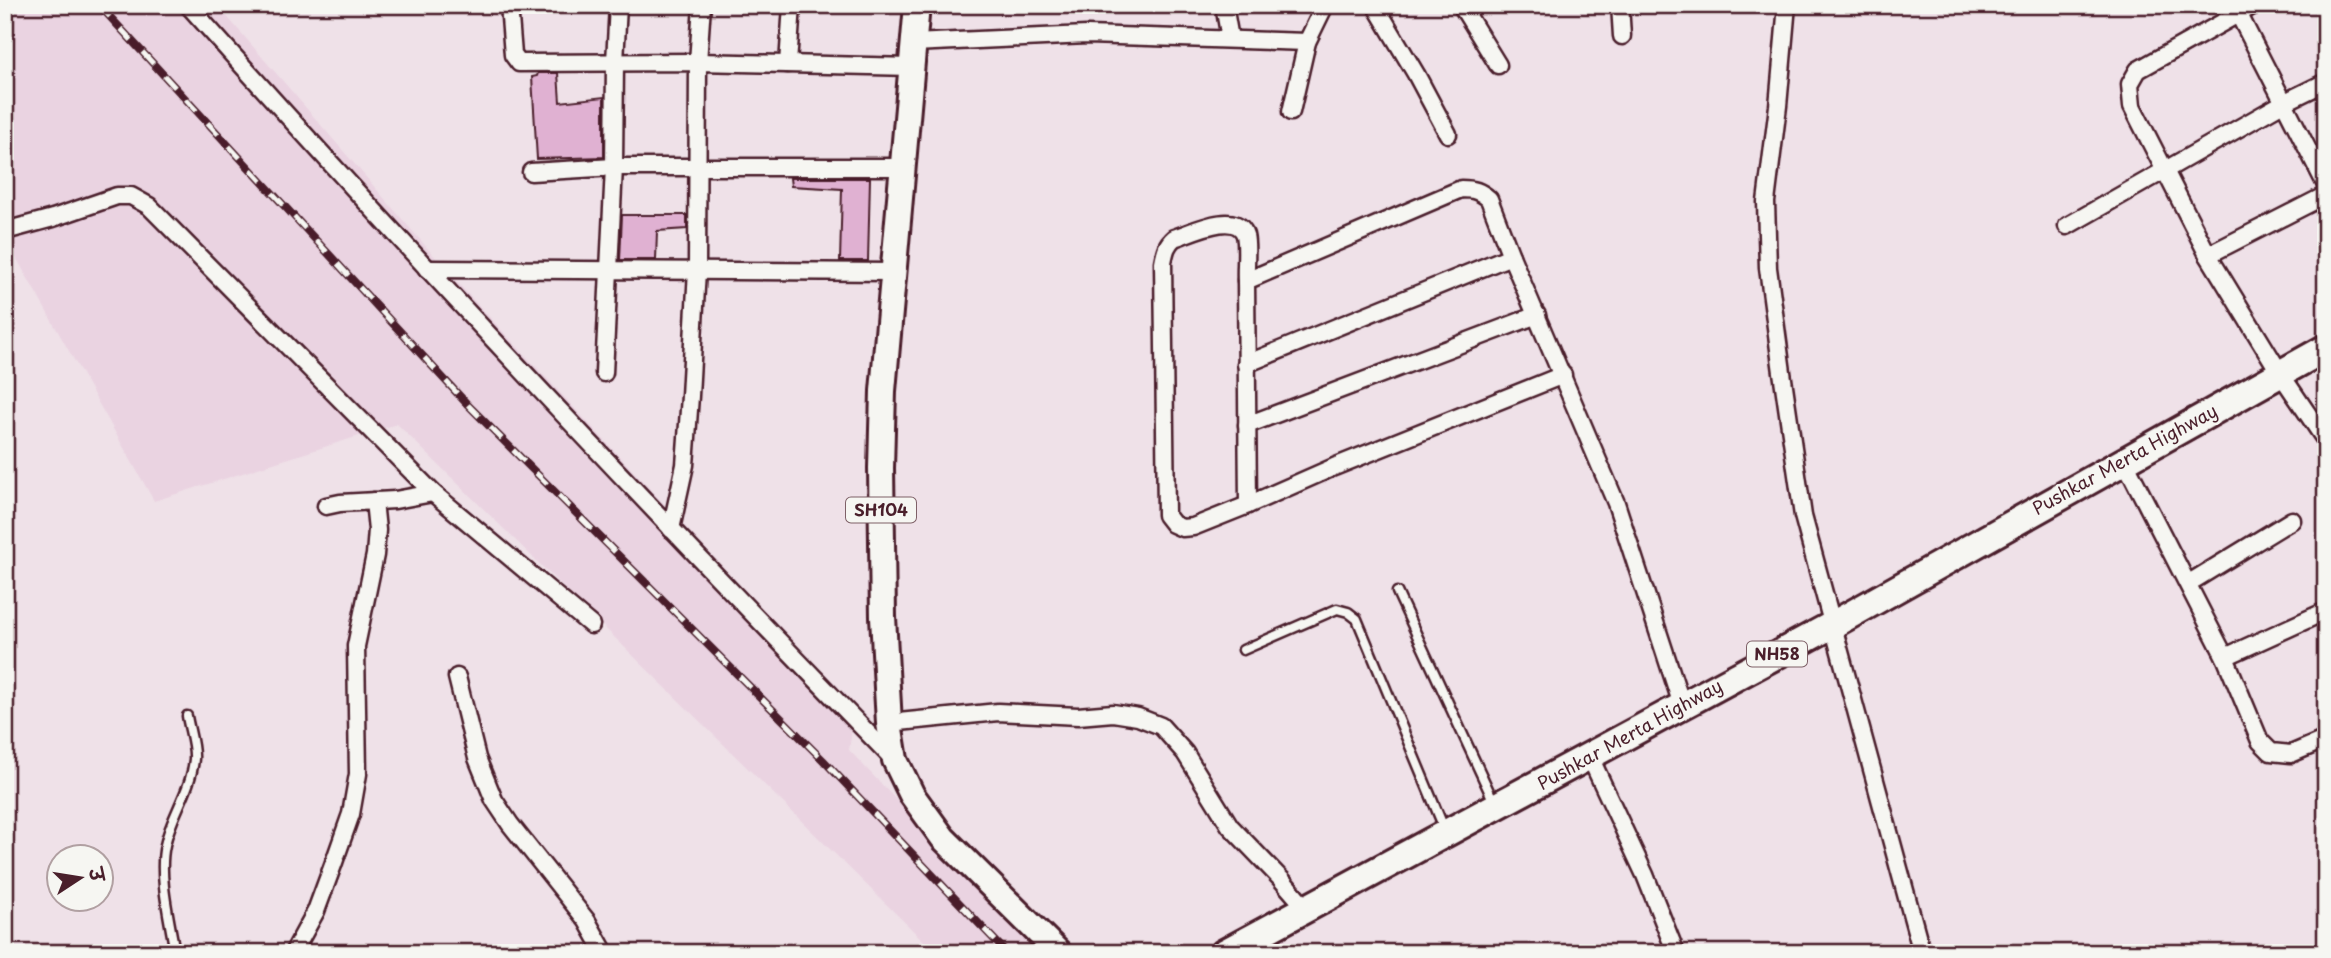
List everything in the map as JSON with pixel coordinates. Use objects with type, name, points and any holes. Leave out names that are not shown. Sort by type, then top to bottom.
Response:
[{"type":"highway","name":"Pushkar Merta Highway","points":[[1224,953],[1834,624],[2326,348]]},
{"type":"main road","name":"SH104","points":[[917,5],[883,391],[883,617],[888,723],[895,761],[912,795],[943,838],[1059,953]]},
{"type":"street","points":[[188,5],[427,269],[671,529],[895,761]]},
{"type":"street","points":[[509,5],[513,55],[519,63],[788,64],[912,55],[1087,35],[1307,42]]},
{"type":"street","points":[[604,373],[614,167],[618,5]]},
{"type":"street","points":[[671,529],[685,465],[696,271],[698,62],[702,5]]},
{"type":"street","points":[[788,64],[793,5]]},
{"type":"street","points":[[1224,5],[1230,39]]},
{"type":"street","points":[[1291,112],[1307,42],[1325,5]]},
{"type":"street","points":[[1375,5],[1448,134]]},
{"type":"street","points":[[1461,5],[1499,65]]},
{"type":"street","points":[[1620,5],[1622,36]]},
{"type":"street","points":[[1787,5],[1766,202],[1768,268],[1803,516],[1922,953]]},
{"type":"street","points":[[2254,5],[2236,9],[2138,70],[2130,84],[2132,106],[2208,255],[2280,373],[2326,441]]},
{"type":"street","points":[[2236,9],[2326,185]]},
{"type":"street","points":[[2067,226],[2283,103],[2326,82]]},
{"type":"street","points":[[531,172],[614,167],[903,167]]},
{"type":"street","points":[[1246,281],[1461,190],[1474,189],[1489,199],[1616,503],[1682,705]]},
{"type":"street","points":[[5,231],[117,196],[131,195],[149,206],[433,493],[591,625]]},
{"type":"street","points":[[2208,255],[2326,195]]},
{"type":"street","points":[[1248,505],[1245,236],[1235,224],[1225,222],[1174,238],[1168,243],[1163,262],[1166,515],[1173,524],[1182,528],[1193,527],[1248,505],[1334,467],[1563,375]]},
{"type":"street","points":[[1247,364],[1511,256]]},
{"type":"street","points":[[427,269],[894,272]]},
{"type":"street","points":[[1247,425],[1537,315]]},
{"type":"street","points":[[2124,460],[2225,657],[2260,741],[2271,752],[2291,754],[2326,739]]},
{"type":"street","points":[[326,506],[433,493]]},
{"type":"street","points":[[293,953],[316,911],[351,814],[358,774],[356,646],[376,555],[374,501]]},
{"type":"street","points":[[2189,583],[2292,520]]},
{"type":"street","points":[[2225,657],[2326,611]]},
{"type":"street","points":[[457,677],[477,758],[494,800],[587,921],[606,953]]},
{"type":"street","points":[[888,723],[998,712],[1078,716],[1113,713],[1138,717],[1161,726],[1185,753],[1230,826],[1307,909]]},
{"type":"street","points":[[1590,757],[1645,875],[1676,953]]},
{"type":"lane","points":[[1397,592],[1497,807]]},
{"type":"lane","points":[[1243,650],[1337,609],[1348,612],[1357,619],[1447,834]]},
{"type":"lane","points":[[175,953],[163,867],[164,846],[187,793],[195,757],[187,716]]},
{"type":"shaded area","points":[[5,5],[217,5],[454,279],[855,709],[849,750],[1041,953],[936,953],[397,424],[154,501],[5,238]]},
{"type":"building","points":[[538,73],[558,73],[560,102],[604,97],[604,157],[537,159],[532,77]]},
{"type":"building","points":[[790,178],[870,178],[868,261],[840,261],[842,189],[791,186]]},
{"type":"building","points":[[622,215],[687,215],[687,229],[657,231],[656,260],[620,260]]},
{"type":"railway","points":[[99,5],[468,405],[823,760],[1007,953]]}]
